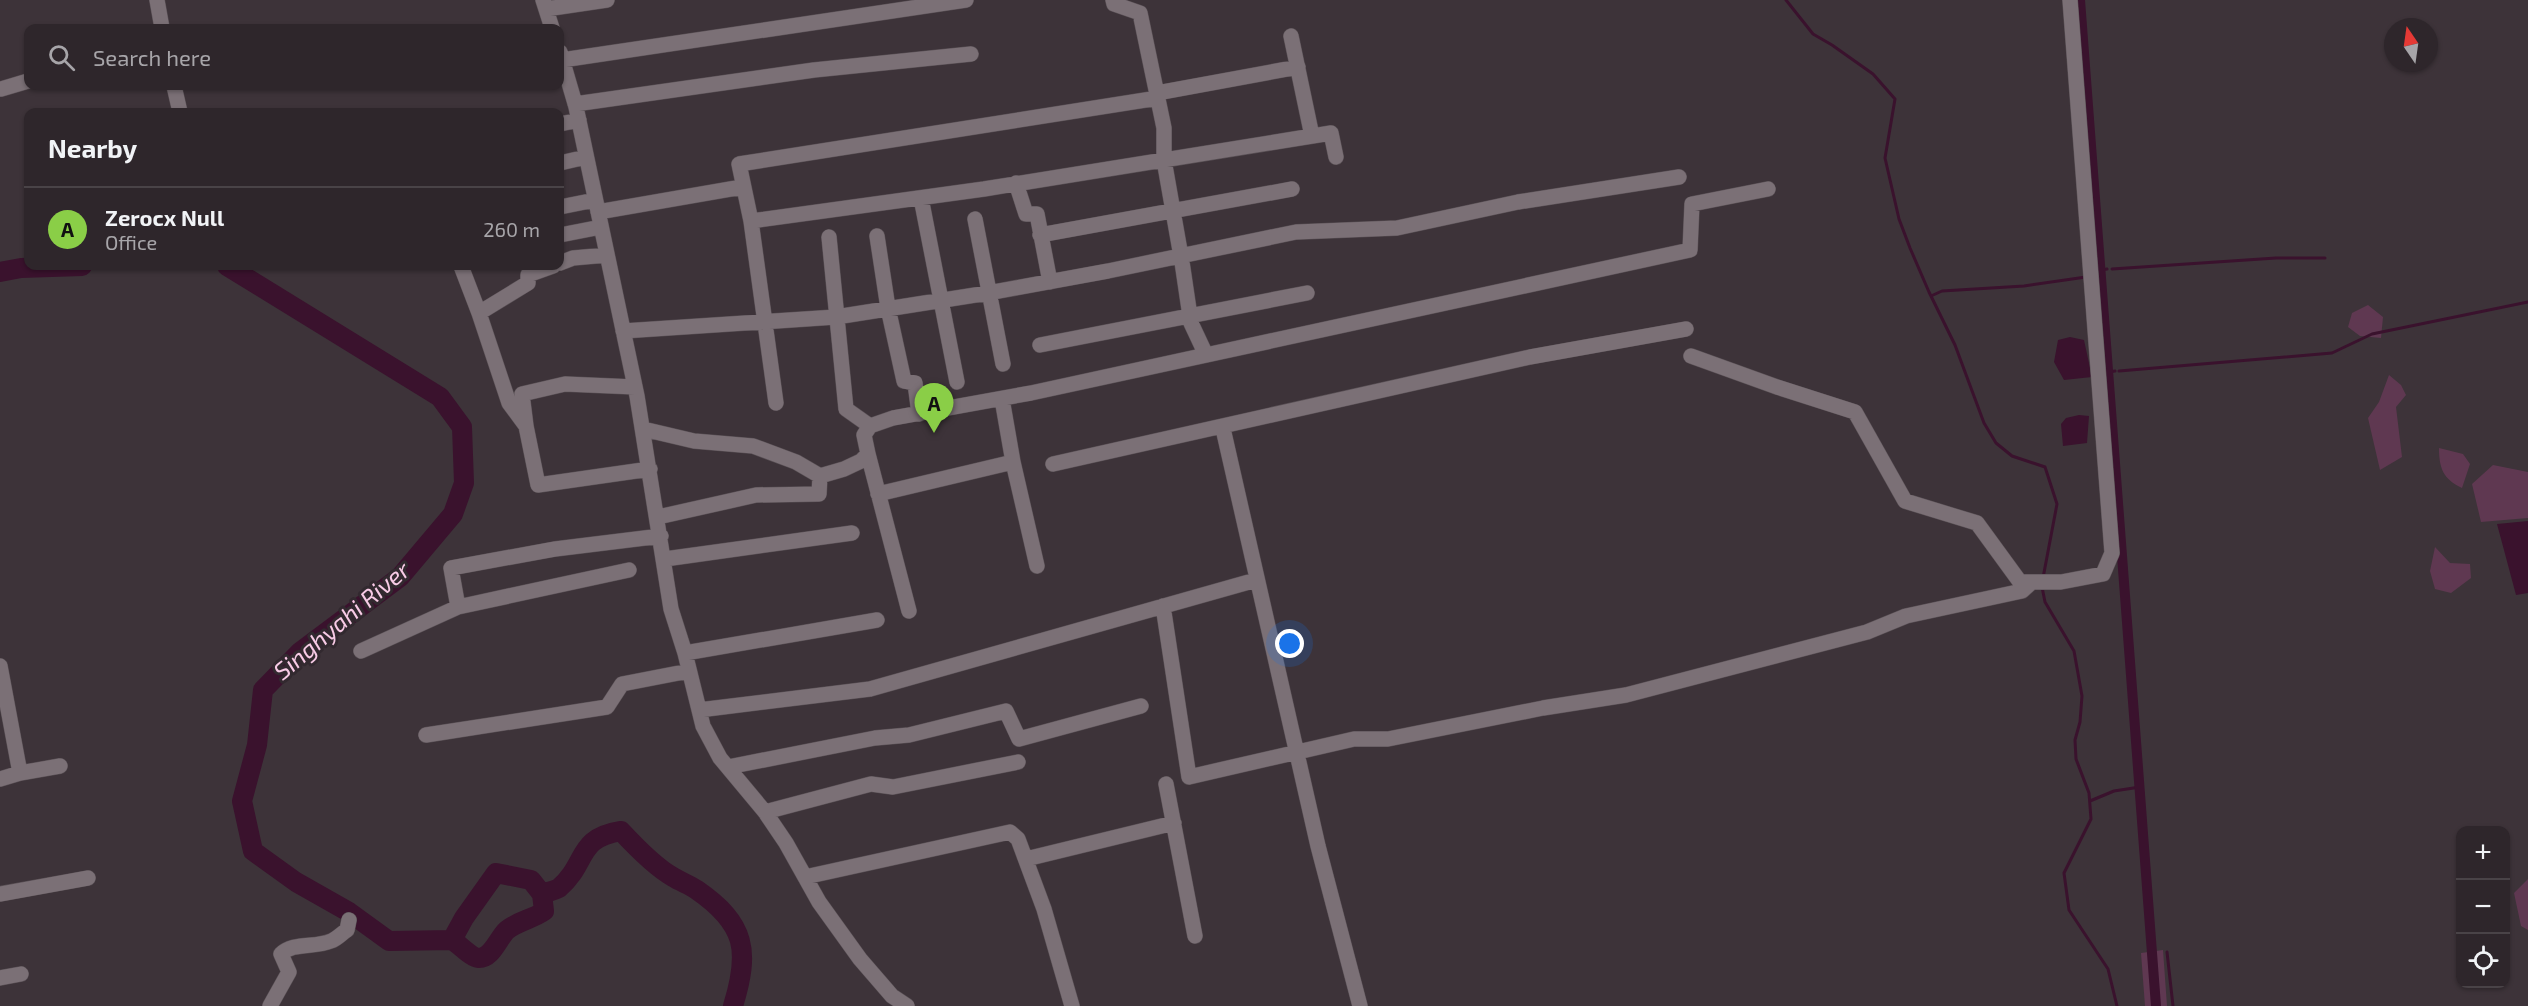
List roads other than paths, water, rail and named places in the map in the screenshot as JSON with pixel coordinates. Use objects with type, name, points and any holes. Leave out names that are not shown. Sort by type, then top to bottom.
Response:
[{"type":"street","points":[[157,0],[161,24]]},
{"type":"street","points":[[551,24],[544,4],[607,0]]},
{"type":"street","points":[[564,56],[966,0]]},
{"type":"street","points":[[1113,0],[1114,4],[1140,13],[1164,128],[1164,160],[1191,322],[1206,355]]},
{"type":"street","points":[[1691,356],[1855,412],[1905,501],[1977,523],[2020,582],[2061,582],[2103,574],[2112,553],[2070,0]]},
{"type":"street","points":[[1291,36],[1312,136]]},
{"type":"street","points":[[575,104],[814,70],[971,54]]},
{"type":"street","points":[[564,66],[579,120],[635,387],[661,536],[671,609],[685,653],[703,726],[720,758],[765,812],[786,843],[819,902],[860,959],[892,996],[907,1006]]},
{"type":"street","points":[[776,403],[751,221],[742,187],[739,164],[1157,95],[1298,67]]},
{"type":"street","points":[[1,89],[24,82]]},
{"type":"street","points":[[175,90],[179,108]]},
{"type":"street","points":[[564,123],[579,120]]},
{"type":"street","points":[[751,221],[921,198],[1331,133],[1336,157]]},
{"type":"street","points":[[564,162],[586,157]]},
{"type":"street","points":[[623,331],[836,317],[988,293],[1182,258],[1296,232],[1397,228],[1518,202],[1679,177]]},
{"type":"street","points":[[1016,183],[1026,214],[1037,214],[1050,282]]},
{"type":"street","points":[[564,207],[596,206],[742,187]]},
{"type":"street","points":[[1040,236],[1292,189]]},
{"type":"street","points":[[909,611],[868,454],[864,435],[870,426],[893,418],[1002,399],[1690,250],[1692,204],[1768,189]]},
{"type":"street","points":[[921,198],[939,300],[957,382]]},
{"type":"street","points":[[975,219],[1003,364]]},
{"type":"street","points":[[564,234],[601,227]]},
{"type":"street","points":[[829,237],[846,409],[870,426]]},
{"type":"street","points":[[877,237],[888,308],[904,381],[915,383],[918,414]]},
{"type":"street","points":[[564,261],[573,258],[607,255]]},
{"type":"street","points":[[462,270],[508,403],[526,426]]},
{"type":"street","points":[[479,314],[528,283],[528,274],[540,270]]},
{"type":"street","points":[[1040,345],[1307,293]]},
{"type":"street","points":[[1053,464],[1530,357],[1686,329]]},
{"type":"street","points":[[635,387],[565,384],[522,394],[526,426],[538,485],[650,469]]},
{"type":"street","points":[[1002,399],[1013,462],[1037,566]]},
{"type":"street","points":[[643,429],[694,441],[753,446],[796,462],[820,476],[844,469],[861,461],[868,454]]},
{"type":"street","points":[[1224,433],[1296,752],[1360,1006]]},
{"type":"street","points":[[878,494],[1013,462]]},
{"type":"street","points":[[658,518],[756,495],[819,494],[820,476]]},
{"type":"street","points":[[664,559],[852,533]]},
{"type":"street","points":[[458,607],[451,568],[555,549],[661,536]]},
{"type":"street","points":[[361,651],[458,607],[629,570]]},
{"type":"street","points":[[699,710],[870,689],[1257,580]]},
{"type":"street","points":[[1163,606],[1189,777],[1354,739],[1388,739],[1542,708],[1626,695],[1867,632],[1906,616],[2022,591],[2032,582]]},
{"type":"street","points":[[685,653],[877,620]]},
{"type":"street","points":[[0,666],[20,773]]},
{"type":"street","points":[[426,735],[607,707],[622,684],[689,671]]},
{"type":"street","points":[[728,767],[875,738],[909,735],[1006,711],[1019,739],[1141,706]]},
{"type":"street","points":[[765,812],[871,784],[893,787],[1018,762]]},
{"type":"street","points":[[0,779],[60,766]]},
{"type":"street","points":[[1166,784],[1195,936]]},
{"type":"street","points":[[1026,859],[1174,823]]},
{"type":"street","points":[[805,877],[1010,832],[1018,839],[1044,909],[1072,1006]]},
{"type":"street","points":[[0,894],[88,878]]},
{"type":"street","points":[[270,1006],[289,972],[281,954],[287,948],[333,941],[347,930],[349,920]]},
{"type":"street","points":[[0,978],[21,974]]},
{"type":"waterway","points":[[1786,0],[1813,34],[1873,74],[1895,99],[1885,158],[1899,219],[1910,248],[1955,345],[1984,423],[1996,443],[2012,456],[2045,467],[2057,504],[2043,578]]},
{"type":"waterway","points":[[2080,0],[2156,1006]]},
{"type":"waterway","points":[[2112,269],[2276,258],[2325,258]]},
{"type":"waterway","name":"Singhyahi River","points":[[0,272],[24,268]]},
{"type":"waterway","points":[[2101,270],[2107,269]]},
{"type":"waterway","name":"Singhyahi River","points":[[234,270],[440,397],[462,427],[464,483],[453,514],[400,577],[300,652],[263,690],[257,745],[242,801],[253,851],[296,882],[349,912],[389,941],[452,940],[464,918],[496,873],[531,880],[542,894],[554,890],[568,879],[584,853],[596,839],[621,831],[660,868],[713,902],[734,927],[740,940],[742,954],[733,1006]]},
{"type":"waterway","points":[[1931,296],[1942,291],[2024,286],[2086,277]]},
{"type":"waterway","points":[[2119,371],[2332,353],[2372,334],[2528,302]]},
{"type":"waterway","points":[[2108,372],[2115,371]]},
{"type":"waterway","points":[[2042,587],[2045,602],[2074,651],[2082,696],[2080,722],[2075,740],[2076,759],[2089,793],[2091,819],[2064,873],[2069,910],[2108,969],[2117,1006]]},
{"type":"waterway","points":[[2090,801],[2114,791],[2140,787]]},
{"type":"waterway","name":"Singhyahi River","points":[[452,940],[472,956],[478,958],[487,955],[507,930],[544,911],[542,894]]},
{"type":"waterway","points":[[2167,952],[2173,1006]]},
{"type":"place","name":"Zerocx Null","points":[[934,433]]}]
